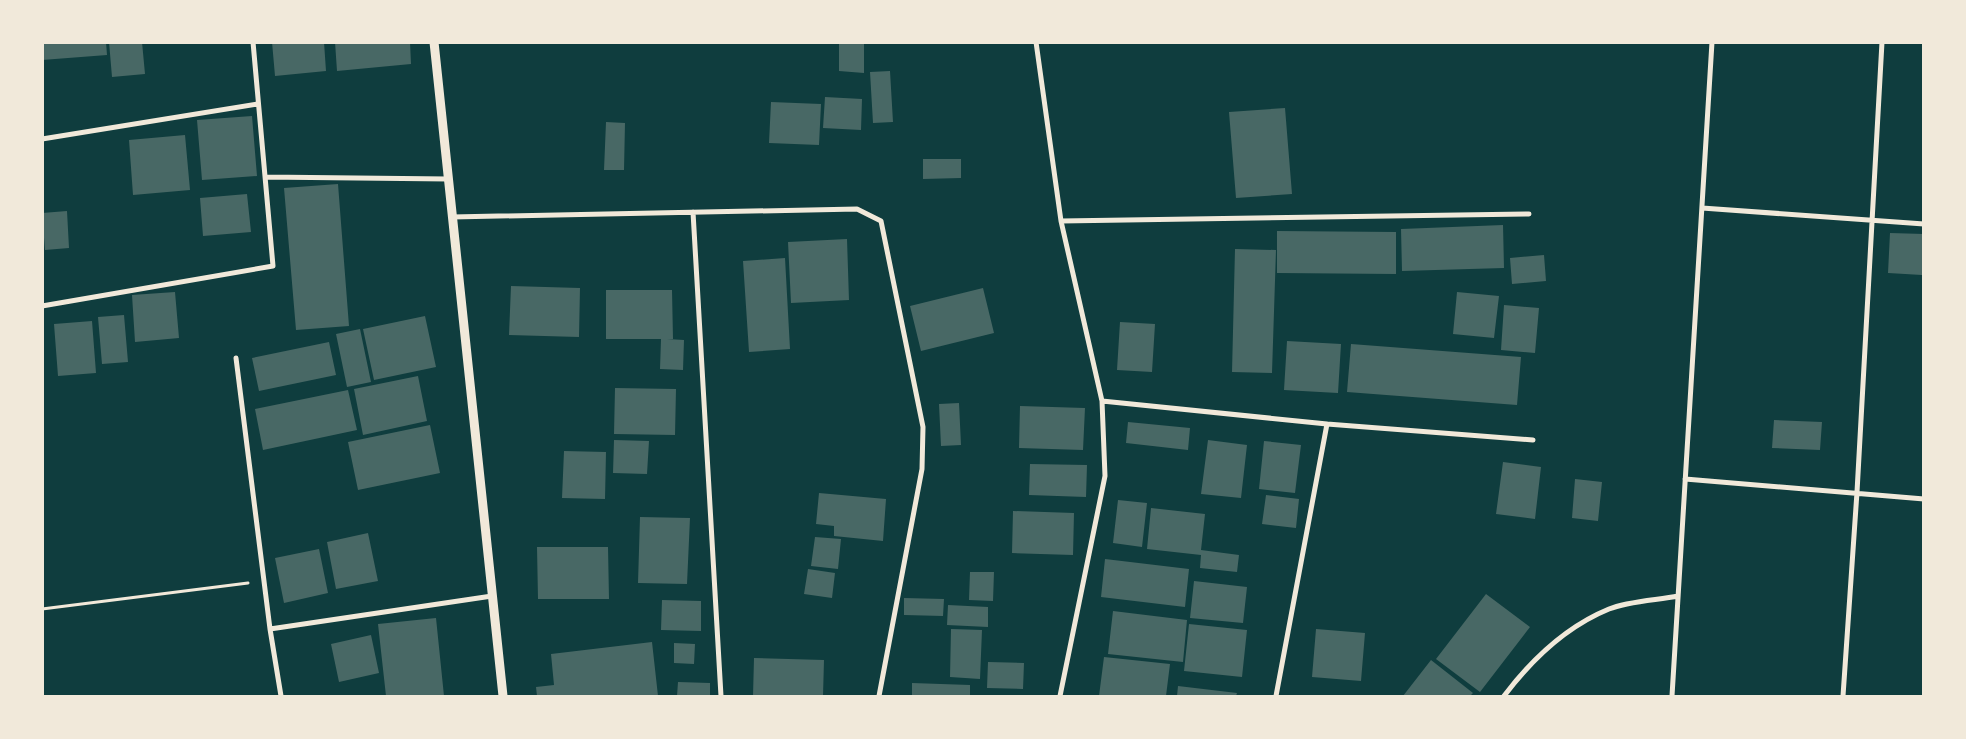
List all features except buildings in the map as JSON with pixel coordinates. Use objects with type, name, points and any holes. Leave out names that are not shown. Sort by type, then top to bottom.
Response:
[{"type":"street","points":[[42,306],[273,266],[253,42]]},
{"type":"street","points":[[434,42],[503,696]]},
{"type":"street","points":[[1036,42],[1061,221],[1102,401],[1105,476],[1060,696]]},
{"type":"street","points":[[1672,696],[1712,42]]},
{"type":"street","points":[[1843,696],[1858,492],[1882,42]]},
{"type":"street","points":[[42,139],[258,104]]},
{"type":"street","points":[[265,177],[448,180]]},
{"type":"street","points":[[1702,208],[1924,224]]},
{"type":"street","points":[[452,216],[857,209],[881,221],[923,427],[922,469],[879,696]]},
{"type":"street","points":[[693,212],[722,696]]},
{"type":"street","points":[[1061,221],[1529,214]]},
{"type":"street","points":[[236,358],[270,629],[281,696]]},
{"type":"street","points":[[1102,401],[1327,424],[1533,440]]},
{"type":"street","points":[[1276,696],[1327,424]]},
{"type":"street","points":[[1685,478],[1924,499]]},
{"type":"street","points":[[270,629],[492,596]]},
{"type":"street","points":[[1504,696],[1525,668],[1556,639],[1610,608],[1678,596]]},
{"type":"path","points":[[42,609],[264,581]]}]
